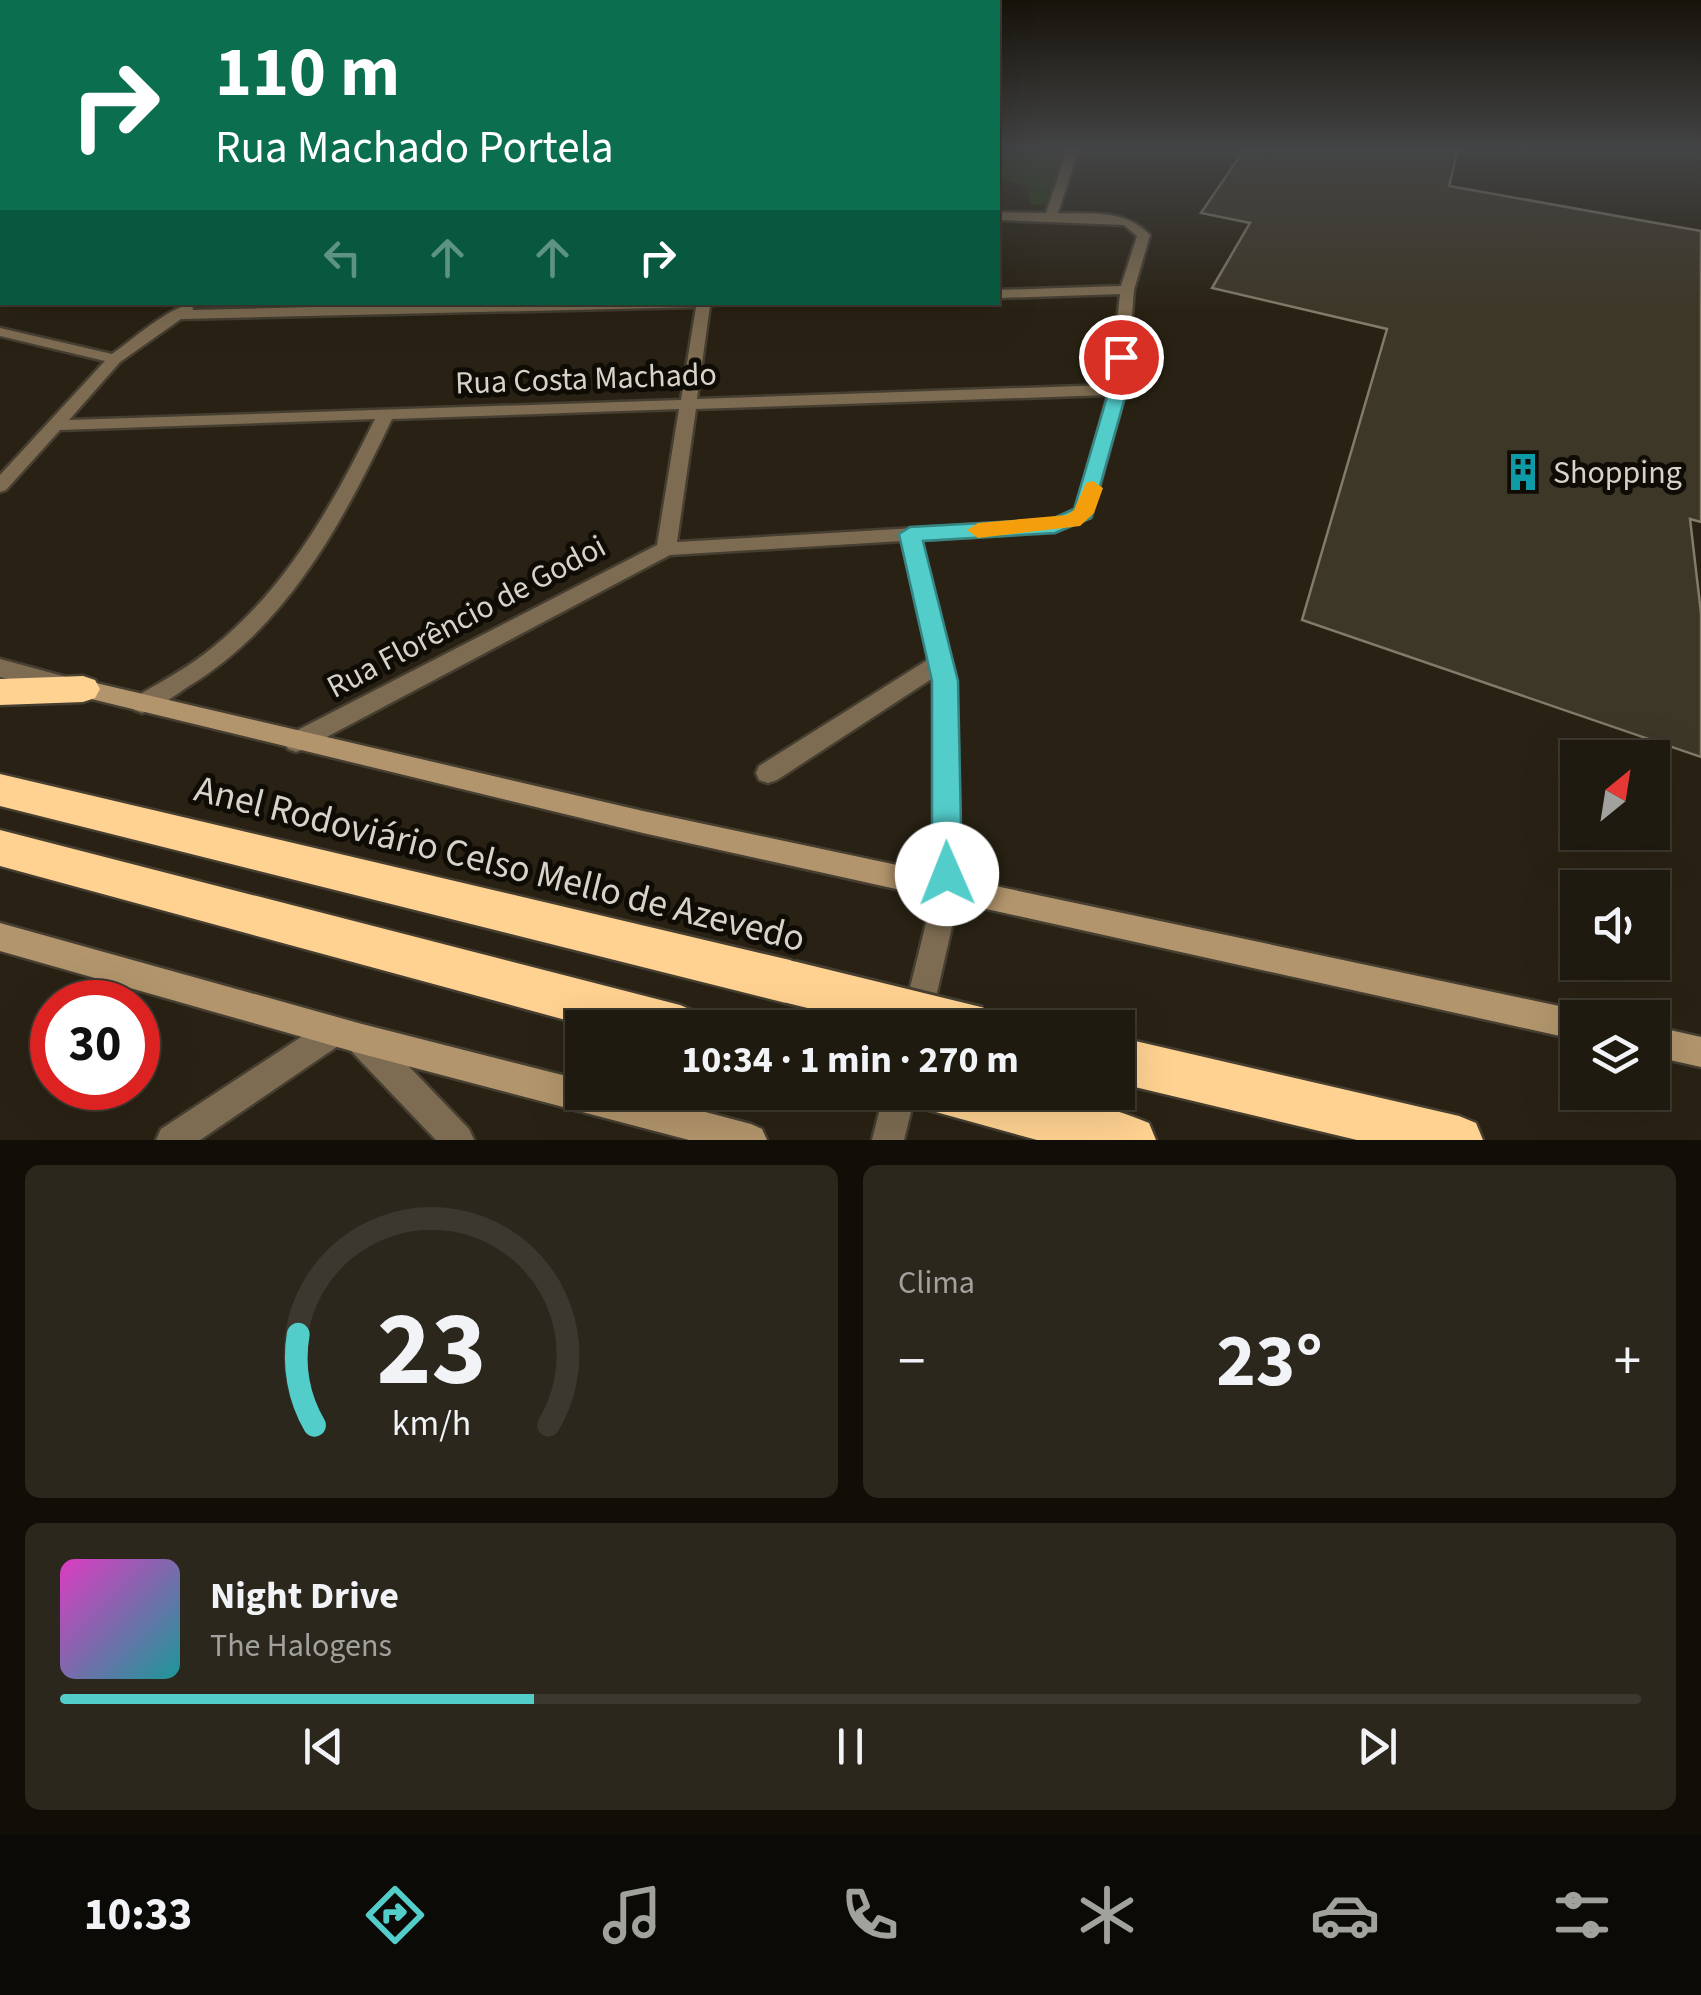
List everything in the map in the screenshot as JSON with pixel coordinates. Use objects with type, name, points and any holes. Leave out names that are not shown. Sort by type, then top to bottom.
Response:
[{"type":"highway","points":[[0,692],[83,689]]},
{"type":"highway","name":"Anel Rodoviário Celso Mello de Azevedo","points":[[0,790],[904,1010]]},
{"type":"highway","points":[[0,848],[612,1010]]},
{"type":"highway","points":[[1135,1064],[1459,1140]]},
{"type":"highway","points":[[1014,1110],[1132,1140]]},
{"type":"main road","points":[[83,689],[643,822],[1560,1021]]},
{"type":"main road","points":[[0,937],[348,1035],[751,1140]]},
{"type":"main road","points":[[1670,1045],[1701,1052]]},
{"type":"street","points":[[1052,215],[1056,203]]},
{"type":"street","points":[[704,305],[666,549],[1055,526],[1072,521],[1084,513],[1089,503],[1118,390],[1127,290],[1144,235],[1128,222],[1052,215],[1000,216]]},
{"type":"street","points":[[1000,294],[1127,290]]},
{"type":"street","points":[[0,486],[9,464],[56,425],[115,359],[193,305]]},
{"type":"street","points":[[175,316],[623,305]]},
{"type":"street","points":[[0,332],[115,359]]},
{"type":"street","name":"Rua Costa Machado","points":[[56,425],[1118,390]]},
{"type":"street","points":[[142,704],[220,654],[290,586],[344,500],[386,415]]},
{"type":"street","points":[[910,534],[945,681],[948,887],[919,1010]]},
{"type":"street","name":"Rua Florêncio de Godoi","points":[[296,742],[666,549]]},
{"type":"street","points":[[768,773],[941,662]]},
{"type":"street","points":[[0,668],[83,689]]},
{"type":"street","points":[[172,1140],[348,1035],[458,1140]]},
{"type":"street","points":[[888,1140],[896,1110]]},
{"type":"building","name":"Shopping","points":[[1208,203],[1545,203],[1701,231],[1701,522],[1690,519],[1701,613],[1701,757],[1670,746],[1670,740],[1651,740],[1302,620],[1387,329],[1212,288],[1250,223],[1201,213]]},
{"type":"slow traffic","points":[[978,530],[1055,526],[1072,521],[1084,513],[1093,488]]},
{"type":"place","name":"Shopping","points":[[1523,472]]},
{"type":"route","points":[[947,874],[945,681],[910,534],[1055,526],[1084,513],[1118,390],[1121,357]]}]
